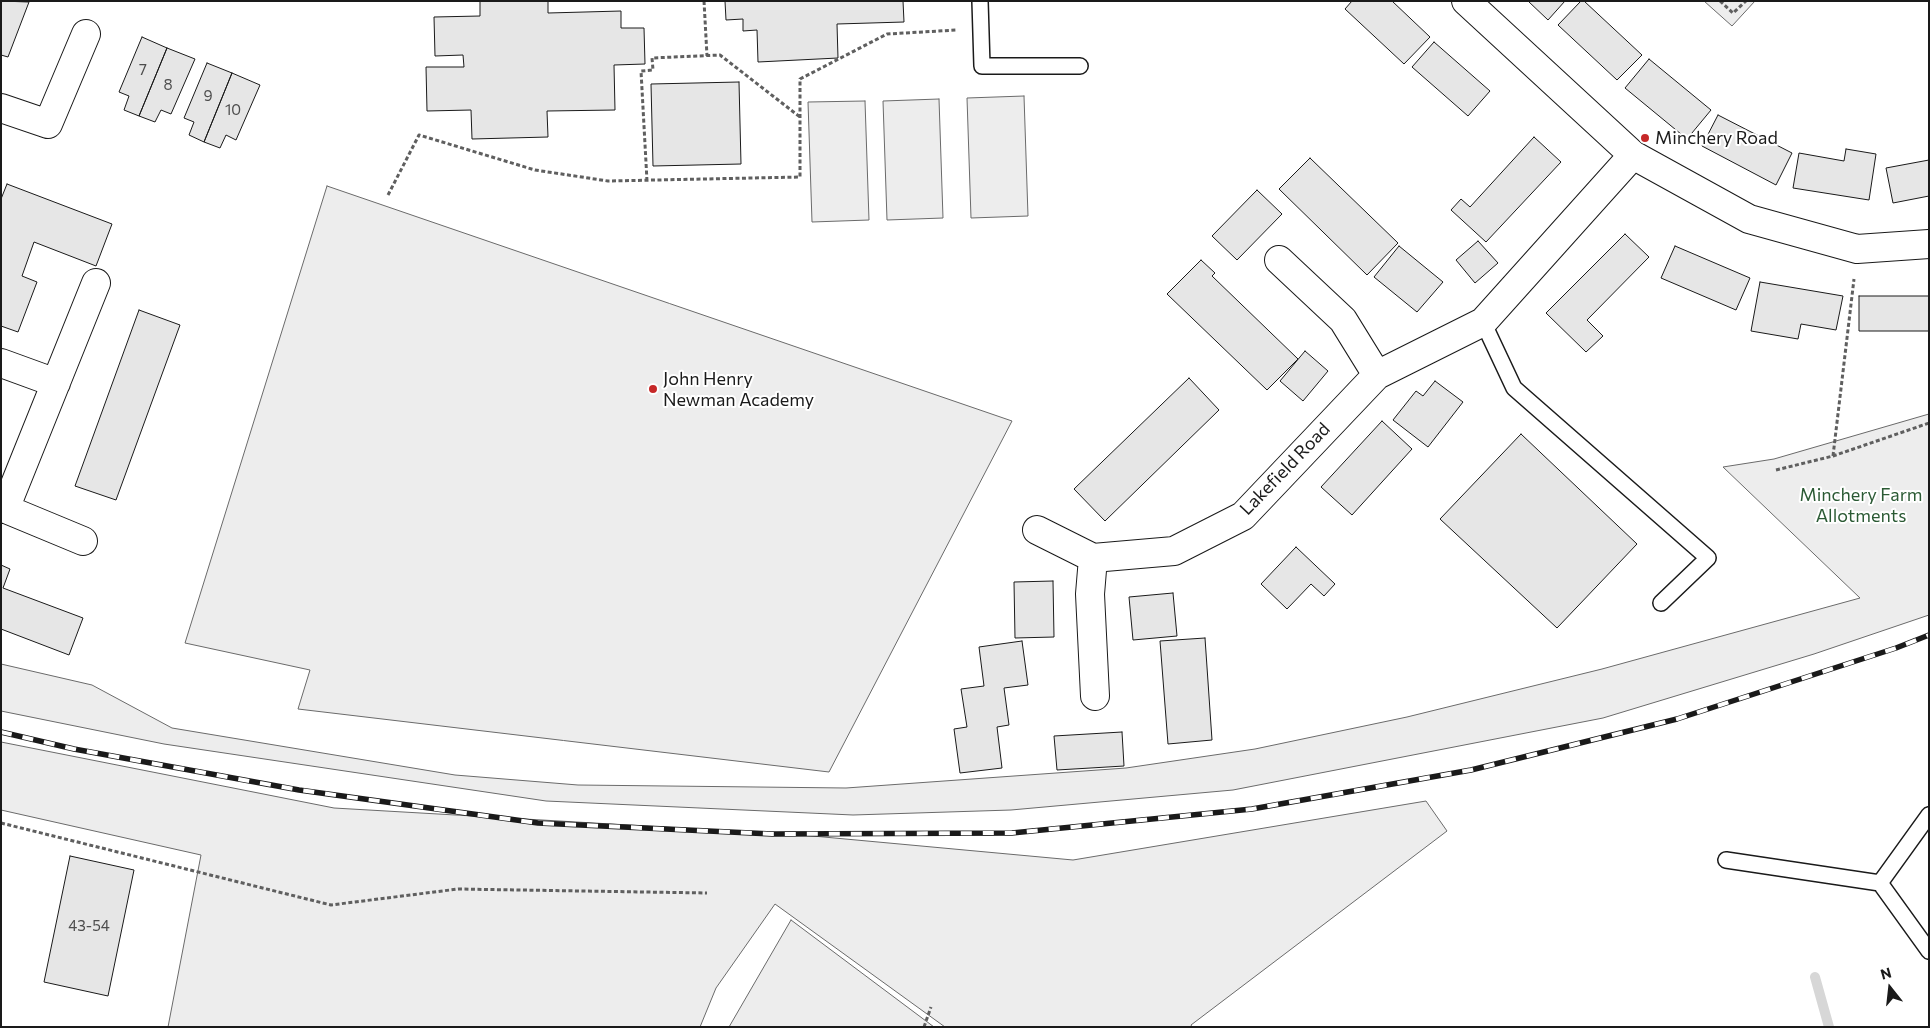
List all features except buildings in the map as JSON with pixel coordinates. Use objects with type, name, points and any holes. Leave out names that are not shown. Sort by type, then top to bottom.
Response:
[{"type":"street","points":[[1466,1],[1633,155],[1749,219],[1857,249],[1929,244]]},
{"type":"street","points":[[1,108],[48,124],[86,34]]},
{"type":"street","name":"Lakefield Road","points":[[1092,558],[1174,550],[1243,516],[1377,375],[1483,322],[1633,155]]},
{"type":"street","points":[[1280,260],[1343,320],[1377,375]]},
{"type":"street","points":[[83,541],[3,508],[96,283]]},
{"type":"street","points":[[1,363],[56,383]]},
{"type":"street","points":[[1037,530],[1092,558],[1090,594],[1095,696]]},
{"type":"lane","points":[[980,1],[982,66],[1080,66]]},
{"type":"lane","points":[[1483,322],[1514,388],[1708,558],[1661,603]]},
{"type":"lane","points":[[1880,883],[1929,815]]},
{"type":"lane","points":[[1726,860],[1880,883],[1929,951]]},
{"type":"path","points":[[704,1],[707,56]]},
{"type":"path","points":[[1720,1],[1733,13],[1746,1]]},
{"type":"path","points":[[388,195],[420,135],[535,170],[608,181],[800,177],[800,80],[887,34],[980,28]]},
{"type":"path","points":[[647,181],[641,71],[653,70],[652,58],[720,55],[800,117]]},
{"type":"path","points":[[1833,456],[1857,249]]},
{"type":"path","points":[[1776,470],[1833,456],[1929,423]]},
{"type":"path","points":[[1,823],[331,904],[458,889],[707,893]]},
{"type":"path","points":[[924,1027],[931,1007]]},
{"type":"green space","points":[[1704,1],[1755,1],[1732,26]]},
{"type":"green space","points":[[1024,96],[1028,216],[971,218],[967,98]]},
{"type":"green space","points":[[939,99],[943,218],[887,220],[883,101]]},
{"type":"green space","points":[[865,101],[869,220],[812,222],[808,102]]},
{"type":"green space","points":[[327,186],[1012,421],[829,772],[298,709],[310,670],[185,643]]},
{"type":"green space","name":"Minchery Farm Allotments","points":[[1929,414],[1929,615],[1814,654],[1603,718],[1233,790],[1011,810],[853,815],[546,801],[164,744],[1,711],[1,664],[92,685],[172,728],[455,775],[578,785],[846,788],[1126,768],[1255,749],[1407,717],[1602,669],[1860,598],[1723,467],[1774,459]]},
{"type":"green space","points":[[1,742],[334,808],[802,835],[1073,860],[1426,801],[1447,831],[1191,1025],[1192,1027],[945,1027],[775,904],[716,988],[700,1027],[168,1027],[201,855],[1,810]]},
{"type":"green space","points":[[791,920],[934,1027],[729,1027]]},
{"type":"waterway","points":[[1815,977],[1829,1027]]},
{"type":"railway","points":[[1,732],[74,749],[299,790],[538,823],[772,834],[1012,833],[1252,809],[1471,770],[1677,719],[1896,648],[1929,635]]},
{"type":"place","name":"Minchery Road","points":[[1645,138]]},
{"type":"place","name":"John Henry Newman Academy","points":[[653,389]]}]
